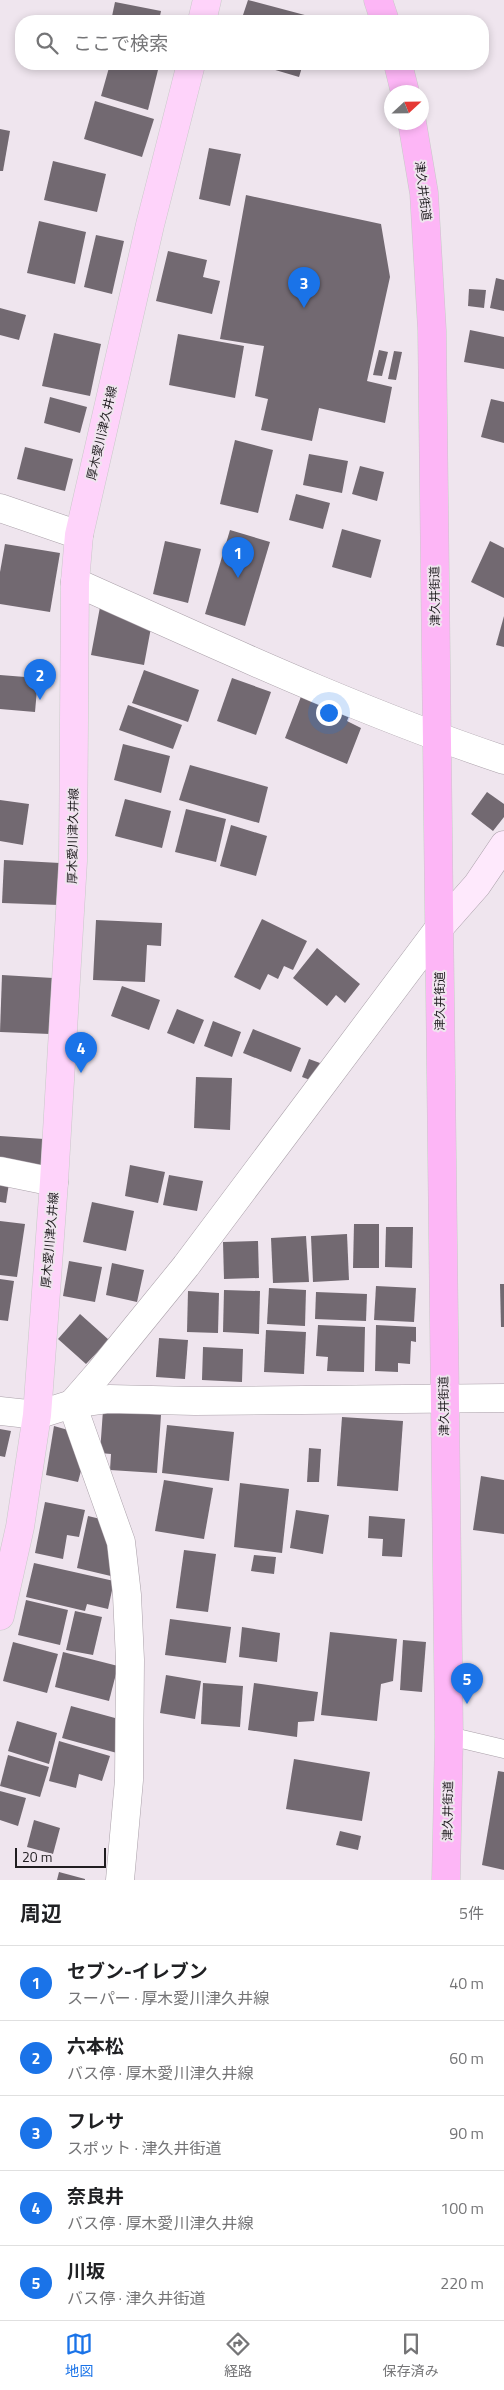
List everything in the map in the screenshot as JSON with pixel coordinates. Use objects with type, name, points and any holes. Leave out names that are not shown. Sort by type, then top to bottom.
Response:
[{"type":"highway","points":[[378,0],[383,15]]},
{"type":"highway","points":[[400,70],[403,85]]},
{"type":"highway","name":"津久井街道","points":[[413,130],[424,193],[432,321],[449,1736],[446,1880]]},
{"type":"main road","points":[[204,15],[208,0]]},
{"type":"main road","name":"厚木愛川津久井線","points":[[0,1616],[20,1527],[37,1415],[54,1182],[73,861],[75,582],[79,535],[150,225],[189,70]]},
{"type":"street","points":[[0,508],[79,535]]},
{"type":"street","points":[[75,582],[250,660],[437,738],[504,760]]},
{"type":"street","points":[[72,1404],[99,1374],[186,1266],[440,927],[477,885],[504,845]]},
{"type":"street","points":[[0,1171],[54,1182]]},
{"type":"street","points":[[0,1411],[37,1415],[72,1404],[109,1399],[504,1398]]},
{"type":"street","points":[[72,1404],[121,1542],[125,1577],[130,1660],[129,1780],[120,1880]]},
{"type":"lane","points":[[449,1736],[504,1749]]},
{"type":"building","points":[[248,0],[305,15],[243,15]]},
{"type":"building","points":[[115,2],[161,11],[160,15],[112,15]]},
{"type":"building","points":[[108,70],[158,70],[148,110],[101,96]]},
{"type":"building","points":[[275,70],[301,70],[299,77]]},
{"type":"building","points":[[95,101],[154,119],[142,157],[84,139]]},
{"type":"building","points":[[0,129],[10,131],[3,171],[0,171]]},
{"type":"building","points":[[209,148],[241,154],[230,206],[199,199]]},
{"type":"building","points":[[53,161],[106,174],[97,212],[44,200]]},
{"type":"building","points":[[246,195],[381,224],[390,277],[367,381],[392,387],[385,423],[319,408],[312,441],[261,430],[268,399],[255,396],[264,346],[220,339]]},
{"type":"building","points":[[39,221],[86,232],[75,284],[27,273]]},
{"type":"building","points":[[96,235],[124,241],[112,294],[84,287]]},
{"type":"building","points":[[168,251],[207,260],[203,277],[220,281],[212,314],[156,301]]},
{"type":"building","points":[[496,278],[504,280],[504,311],[490,308]]},
{"type":"building","points":[[469,289],[486,290],[484,308],[468,306]]},
{"type":"building","points":[[0,308],[26,315],[19,340],[0,335]]},
{"type":"building","points":[[470,330],[504,337],[504,369],[464,362]]},
{"type":"building","points":[[54,333],[101,344],[90,396],[42,386]]},
{"type":"building","points":[[178,334],[244,346],[235,398],[169,385]]},
{"type":"building","points":[[379,350],[388,352],[382,376],[373,375]]},
{"type":"building","points":[[394,351],[402,352],[396,380],[388,379]]},
{"type":"building","points":[[50,397],[87,407],[80,433],[44,423]]},
{"type":"building","points":[[491,399],[504,402],[504,443],[481,437]]},
{"type":"building","points":[[235,440],[273,450],[258,513],[220,504]]},
{"type":"building","points":[[25,447],[73,459],[65,491],[17,479]]},
{"type":"building","points":[[309,454],[348,461],[342,493],[303,485]]},
{"type":"building","points":[[360,466],[384,472],[377,501],[352,494]]},
{"type":"building","points":[[296,494],[330,503],[323,529],[289,520]]},
{"type":"building","points":[[342,529],[381,540],[371,578],[332,567]]},
{"type":"building","points":[[230,530],[270,542],[245,626],[205,614]]},
{"type":"building","points":[[165,541],[201,549],[188,603],[153,594]]},
{"type":"building","points":[[490,541],[504,548],[504,598],[471,582]]},
{"type":"building","points":[[5,544],[60,553],[50,612],[0,604],[0,572]]},
{"type":"building","points":[[100,607],[153,617],[144,665],[91,655]]},
{"type":"building","points":[[504,616],[504,647],[496,645]]},
{"type":"building","points":[[144,670],[199,690],[188,722],[132,703]]},
{"type":"building","points":[[0,675],[38,678],[35,712],[0,709]]},
{"type":"building","points":[[232,678],[271,692],[256,735],[217,721]]},
{"type":"building","points":[[302,694],[350,713],[347,721],[361,728],[347,764],[285,738]]},
{"type":"building","points":[[128,705],[182,725],[173,749],[119,730]]},
{"type":"building","points":[[123,744],[170,756],[161,793],[114,780]]},
{"type":"building","points":[[190,765],[268,787],[259,823],[179,800]]},
{"type":"building","points":[[487,792],[504,804],[504,817],[493,831],[471,814]]},
{"type":"building","points":[[125,799],[171,811],[162,848],[115,836]]},
{"type":"building","points":[[0,800],[29,804],[23,845],[0,841]]},
{"type":"building","points":[[186,809],[226,819],[216,862],[175,852]]},
{"type":"building","points":[[231,825],[267,836],[256,876],[220,866]]},
{"type":"building","points":[[4,860],[60,863],[59,905],[2,903]]},
{"type":"building","points":[[262,919],[307,941],[293,970],[284,966],[278,979],[268,974],[260,990],[234,977]]},
{"type":"building","points":[[96,920],[162,923],[161,946],[147,945],[145,982],[93,980]]},
{"type":"building","points":[[317,948],[360,984],[345,1003],[336,995],[327,1006],[293,978]]},
{"type":"building","points":[[2,975],[53,978],[50,1034],[0,1032]]},
{"type":"building","points":[[122,986],[160,1000],[149,1030],[111,1016]]},
{"type":"building","points":[[177,1009],[204,1020],[194,1044],[167,1033]]},
{"type":"building","points":[[213,1021],[241,1032],[232,1057],[204,1046]]},
{"type":"building","points":[[253,1029],[301,1048],[291,1072],[243,1053]]},
{"type":"building","points":[[309,1059],[320,1063],[313,1081],[302,1077]]},
{"type":"building","points":[[196,1077],[232,1078],[230,1130],[194,1128]]},
{"type":"building","points":[[0,1136],[44,1139],[42,1169],[0,1165]]},
{"type":"building","points":[[130,1165],[165,1172],[158,1203],[125,1196]]},
{"type":"building","points":[[169,1175],[203,1181],[197,1211],[163,1205]]},
{"type":"building","points":[[0,1181],[9,1183],[6,1203],[0,1202]]},
{"type":"building","points":[[92,1202],[134,1211],[126,1251],[83,1242]]},
{"type":"building","points":[[0,1221],[25,1224],[17,1277],[0,1275]]},
{"type":"building","points":[[354,1224],[379,1224],[379,1268],[353,1268]]},
{"type":"building","points":[[386,1227],[413,1227],[412,1268],[385,1267]]},
{"type":"building","points":[[347,1234],[349,1280],[313,1282],[311,1236]]},
{"type":"building","points":[[306,1236],[309,1282],[273,1283],[271,1238]]},
{"type":"building","points":[[258,1241],[259,1278],[224,1279],[223,1242]]},
{"type":"building","points":[[69,1261],[102,1267],[95,1302],[63,1296]]},
{"type":"building","points":[[112,1263],[144,1270],[137,1302],[106,1295]]},
{"type":"building","points":[[0,1279],[14,1281],[8,1321],[0,1320]]},
{"type":"building","points":[[500,1284],[504,1284],[504,1327],[501,1327]]},
{"type":"building","points":[[376,1286],[416,1288],[414,1322],[374,1320]]},
{"type":"building","points":[[269,1288],[306,1290],[305,1326],[267,1324]]},
{"type":"building","points":[[224,1290],[260,1291],[259,1334],[223,1332]]},
{"type":"building","points":[[188,1291],[219,1293],[218,1333],[187,1332]]},
{"type":"building","points":[[316,1292],[367,1294],[366,1321],[315,1319]]},
{"type":"building","points":[[80,1314],[109,1340],[86,1364],[58,1339]]},
{"type":"building","points":[[318,1325],[365,1327],[364,1372],[327,1371],[328,1357],[316,1356]]},
{"type":"building","points":[[376,1325],[416,1327],[416,1342],[411,1341],[410,1364],[398,1363],[398,1372],[375,1371]]},
{"type":"building","points":[[266,1330],[306,1332],[304,1374],[264,1372]]},
{"type":"building","points":[[159,1338],[188,1340],[185,1379],[156,1377]]},
{"type":"building","points":[[203,1347],[243,1349],[242,1382],[202,1380]]},
{"type":"building","points":[[103,1410],[161,1415],[157,1473],[110,1470],[111,1454],[100,1453]]},
{"type":"building","points":[[342,1417],[403,1421],[398,1491],[337,1486]]},
{"type":"building","points":[[167,1425],[234,1432],[229,1481],[162,1473]]},
{"type":"building","points":[[54,1426],[68,1430],[82,1467],[78,1482],[46,1475]]},
{"type":"building","points":[[0,1429],[11,1431],[5,1457],[0,1456]]},
{"type":"building","points":[[309,1448],[321,1449],[319,1482],[307,1482]]},
{"type":"building","points":[[481,1476],[504,1480],[504,1534],[473,1530]]},
{"type":"building","points":[[164,1480],[213,1488],[204,1539],[155,1531]]},
{"type":"building","points":[[240,1483],[289,1489],[282,1553],[234,1547]]},
{"type":"building","points":[[45,1502],[85,1510],[79,1537],[67,1535],[63,1559],[35,1553]]},
{"type":"building","points":[[296,1510],[329,1515],[323,1554],[290,1548]]},
{"type":"building","points":[[88,1516],[109,1521],[115,1577],[77,1568]]},
{"type":"building","points":[[369,1516],[405,1519],[402,1557],[382,1556],[383,1539],[368,1538]]},
{"type":"building","points":[[184,1550],[216,1554],[208,1612],[176,1608]]},
{"type":"building","points":[[254,1555],[276,1557],[274,1574],[251,1571]]},
{"type":"building","points":[[34,1563],[114,1581],[108,1609],[87,1604],[85,1611],[26,1597]]},
{"type":"building","points":[[26,1600],[68,1610],[60,1645],[18,1635]]},
{"type":"building","points":[[75,1611],[102,1617],[93,1655],[66,1650]]},
{"type":"building","points":[[170,1619],[231,1627],[226,1663],[165,1655]]},
{"type":"building","points":[[242,1627],[280,1633],[277,1662],[239,1657]]},
{"type":"building","points":[[330,1632],[397,1639],[393,1681],[381,1684],[377,1721],[321,1715]]},
{"type":"building","points":[[403,1640],[426,1642],[422,1692],[400,1690]]},
{"type":"building","points":[[13,1642],[58,1654],[47,1693],[3,1681]]},
{"type":"building","points":[[63,1652],[118,1666],[109,1701],[55,1687]]},
{"type":"building","points":[[166,1675],[201,1681],[195,1719],[160,1713]]},
{"type":"building","points":[[203,1683],[243,1686],[240,1727],[201,1724]]},
{"type":"building","points":[[254,1683],[318,1692],[314,1721],[298,1722],[297,1737],[248,1730]]},
{"type":"building","points":[[71,1706],[126,1721],[117,1753],[62,1738]]},
{"type":"building","points":[[17,1721],[57,1733],[49,1764],[8,1751]]},
{"type":"building","points":[[59,1741],[110,1756],[102,1781],[79,1774],[76,1788],[49,1781]]},
{"type":"building","points":[[8,1755],[49,1767],[40,1797],[0,1786]]},
{"type":"building","points":[[294,1759],[370,1772],[362,1821],[286,1809]]},
{"type":"building","points":[[498,1771],[504,1772],[504,1870],[482,1865]]},
{"type":"building","points":[[0,1791],[26,1798],[18,1826],[0,1820]]},
{"type":"building","points":[[34,1820],[60,1828],[53,1854],[27,1847]]},
{"type":"building","points":[[340,1831],[361,1836],[358,1850],[336,1845]]},
{"type":"building","points":[[59,1872],[85,1879],[85,1880],[57,1880]]},
{"type":"place","name":"フレサ","points":[[304,308]]},
{"type":"place","name":"セブン-イレブン","points":[[238,578]]},
{"type":"place","name":"六本松","points":[[40,700]]},
{"type":"place","name":"奈良井","points":[[81,1073]]},
{"type":"place","name":"川坂","points":[[467,1704]]}]
